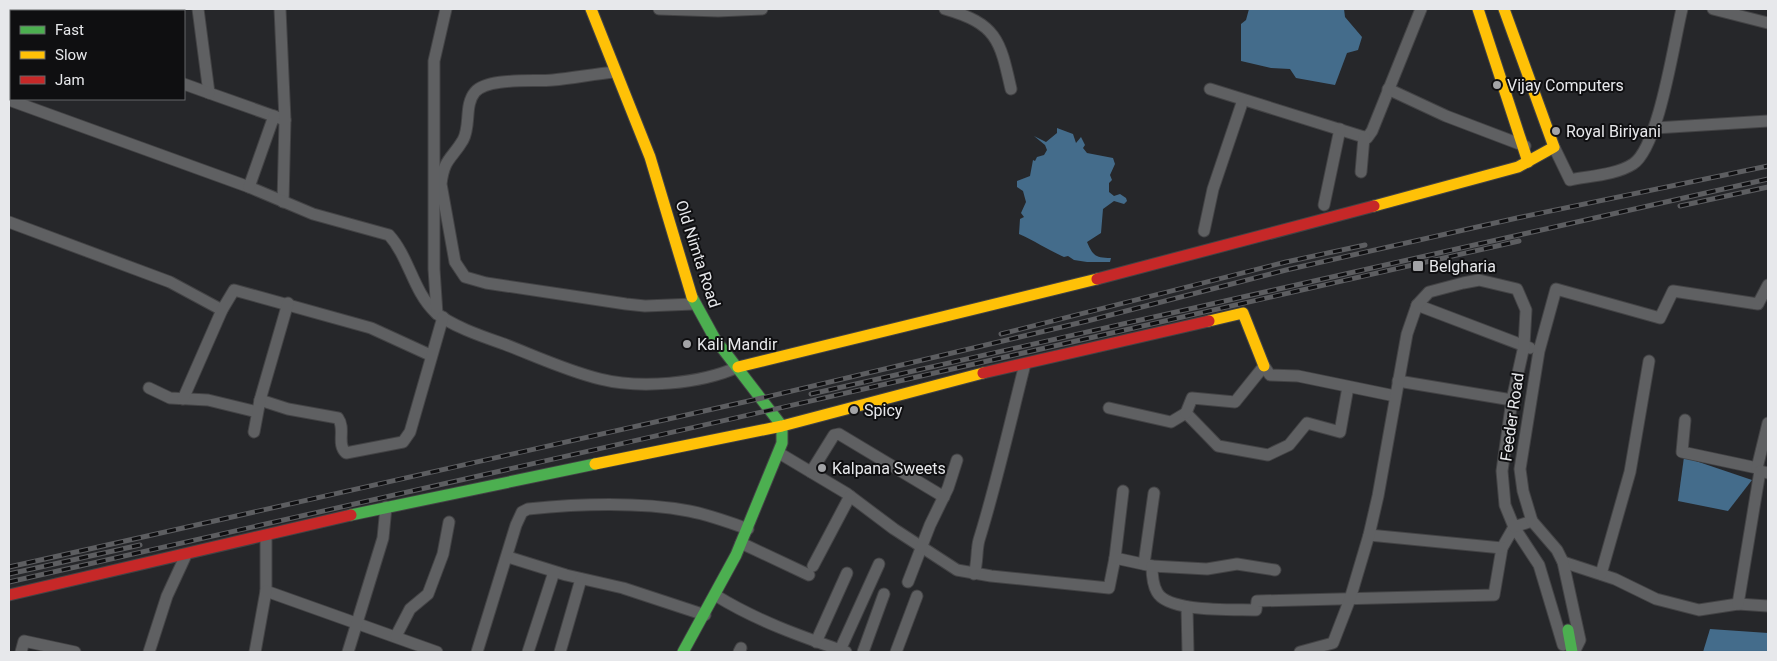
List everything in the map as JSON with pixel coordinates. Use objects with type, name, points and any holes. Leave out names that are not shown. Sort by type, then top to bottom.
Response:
[{"type":"street","points":[[198,9],[209,93]]},
{"type":"street","points":[[280,9],[285,120],[283,202]]},
{"type":"street","points":[[260,400],[288,409],[338,418],[341,422],[341,446],[346,453],[399,443],[410,432],[440,315],[434,269],[434,62],[446,9]]},
{"type":"street","name":"Old Nimta Road","points":[[591,9],[650,157],[694,304],[715,339],[782,426]]},
{"type":"street","points":[[659,9],[762,9]]},
{"type":"street","points":[[945,9],[974,19],[988,29],[996,38],[1002,52],[1011,89]]},
{"type":"street","points":[[1210,89],[1367,138],[1372,131],[1421,9]]},
{"type":"street","points":[[1478,9],[1528,162]]},
{"type":"street","points":[[1504,9],[1552,142],[1568,176],[1621,170],[1634,164],[1643,153],[1655,128],[1682,9]]},
{"type":"street","points":[[1713,9],[1755,14],[1768,23]]},
{"type":"street","points":[[615,72],[554,80],[499,82],[483,86],[475,91],[469,106],[463,140],[452,153],[442,172],[441,184],[455,262],[465,277],[486,283],[645,306],[694,304]]},
{"type":"street","points":[[185,84],[285,120]]},
{"type":"street","points":[[1388,89],[1446,116],[1524,146]]},
{"type":"street","points":[[9,100],[249,187],[283,202],[339,222],[389,235],[404,259],[421,294],[440,315],[485,337],[600,379],[624,383],[694,381],[722,375],[738,368],[1095,280],[1518,167],[1528,162],[1552,142]]},
{"type":"street","points":[[1204,231],[1213,189],[1243,100]]},
{"type":"street","points":[[249,187],[274,116]]},
{"type":"street","points":[[1655,128],[1768,121]]},
{"type":"street","points":[[1324,205],[1340,129]]},
{"type":"street","points":[[1361,172],[1364,137]]},
{"type":"street","points":[[9,222],[177,285],[222,310]]},
{"type":"street","points":[[1300,652],[1327,648],[1333,643],[1350,599],[1369,535],[1378,496],[1407,334],[1417,305],[1429,292],[1479,280],[1517,289],[1526,310],[1524,346],[1512,400],[1502,471],[1505,505],[1514,527],[1539,566],[1562,644],[1572,652]]},
{"type":"street","points":[[1763,305],[1768,285]]},
{"type":"street","name":"Feeder Road","points":[[1572,652],[1580,640],[1563,562],[1557,550],[1532,521],[1523,491],[1520,469],[1538,351],[1556,289],[1660,318],[1673,291],[1763,305]]},
{"type":"street","points":[[183,399],[222,310],[234,290],[371,328],[430,355]]},
{"type":"street","points":[[254,432],[260,400],[288,304]]},
{"type":"street","points":[[1417,305],[1538,351]]},
{"type":"street","points":[[9,595],[386,507],[782,426],[958,379],[1243,313],[1264,366],[1270,374],[1298,376],[1395,396]]},
{"type":"street","points":[[1601,574],[1630,472],[1649,361]]},
{"type":"street","points":[[974,574],[978,562],[979,542],[992,501],[1024,364]]},
{"type":"street","points":[[1109,408],[1171,422],[1186,413],[1192,398],[1235,402],[1264,366]]},
{"type":"street","points":[[1398,380],[1512,400]]},
{"type":"street","points":[[1186,413],[1218,446],[1268,455],[1289,445],[1307,423],[1340,432],[1348,387]]},
{"type":"street","points":[[149,388],[165,396],[215,401],[258,412]]},
{"type":"street","points":[[1685,420],[1682,452],[1762,471]]},
{"type":"street","points":[[1738,604],[1762,471],[1768,423]]},
{"type":"street","points":[[683,652],[716,596],[748,529],[782,444],[782,426]]},
{"type":"street","points":[[811,472],[834,435],[839,434],[944,497]]},
{"type":"street","points":[[779,453],[850,496],[887,524],[950,566],[974,574],[1109,588],[1115,558],[1123,492]]},
{"type":"street","points":[[908,582],[930,525],[944,497],[957,460]]},
{"type":"street","points":[[1154,493],[1148,565],[1157,593],[1166,602],[1188,607],[1256,610],[1257,601],[1494,595],[1502,548],[1514,527],[1532,521]]},
{"type":"street","points":[[741,543],[811,571],[850,496]]},
{"type":"street","points":[[477,652],[519,518],[522,512],[528,509],[589,505],[675,509],[708,515],[748,529]]},
{"type":"street","points":[[348,652],[383,538],[386,507]]},
{"type":"street","points":[[396,636],[410,609],[428,594],[443,554],[449,522]]},
{"type":"street","points":[[1369,535],[1502,548]]},
{"type":"street","points":[[255,652],[266,591],[266,536]]},
{"type":"street","points":[[149,652],[167,596],[186,555]]},
{"type":"street","points":[[508,557],[554,572],[623,588],[705,615]]},
{"type":"street","points":[[1115,558],[1148,565],[1207,569],[1237,564],[1275,570]]},
{"type":"street","points":[[1563,562],[1601,574],[1656,599],[1699,610],[1738,604],[1768,606]]},
{"type":"street","points":[[716,596],[760,620],[843,651],[879,564]]},
{"type":"street","points":[[528,652],[554,572]]},
{"type":"street","points":[[816,642],[846,573]]},
{"type":"street","points":[[560,652],[581,579]]},
{"type":"street","points":[[266,591],[396,636],[420,649],[437,652]]},
{"type":"street","points":[[862,652],[884,594]]},
{"type":"street","points":[[896,652],[917,596]]},
{"type":"street","points":[[1188,607],[1188,652]]},
{"type":"street","points":[[1568,630],[1572,652]]},
{"type":"street","points":[[21,652],[24,641],[75,652]]},
{"type":"water","points":[[1249,9],[1344,9],[1345,17],[1362,37],[1358,50],[1347,53],[1335,85],[1296,78],[1290,69],[1271,68],[1241,61],[1241,24],[1246,20]]},
{"type":"water","points":[[1057,128],[1073,134],[1076,143],[1081,137],[1085,145],[1083,148],[1087,153],[1113,158],[1115,164],[1110,175],[1112,180],[1109,183],[1109,192],[1114,196],[1120,194],[1127,201],[1124,204],[1114,201],[1103,209],[1101,233],[1087,242],[1093,253],[1098,257],[1111,258],[1110,262],[1087,262],[1074,260],[1068,256],[1064,257],[1019,234],[1020,219],[1024,217],[1021,213],[1026,202],[1023,191],[1017,187],[1017,181],[1030,176],[1033,160],[1035,161],[1037,157],[1044,155],[1047,150],[1045,145],[1034,136],[1046,142],[1057,133]]},
{"type":"water","points":[[1684,457],[1752,480],[1728,511],[1678,501]]},
{"type":"water","points":[[1710,629],[1768,633],[1768,652],[1703,652]]},
{"type":"railway","points":[[9,567],[762,398],[1087,321],[1286,270],[1517,218],[1768,166]]},
{"type":"railway","points":[[811,394],[1768,179]]},
{"type":"railway","points":[[1680,206],[1768,187]]},
{"type":"railway","points":[[9,582],[1519,241]]},
{"type":"railway","points":[[1001,334],[1286,262],[1365,245]]},
{"type":"railway","points":[[9,574],[140,545]]},
{"type":"traffic: fast","points":[[683,652],[736,555],[782,443],[782,426],[715,339],[692,297]]},
{"type":"traffic: fast","points":[[351,515],[595,464]]},
{"type":"traffic: fast","points":[[1568,630],[1572,652]]},
{"type":"traffic: slow","points":[[591,9],[650,157],[692,297]]},
{"type":"traffic: slow","points":[[1478,9],[1528,162]]},
{"type":"traffic: slow","points":[[1374,206],[1518,167],[1554,147],[1504,9]]},
{"type":"traffic: slow","points":[[738,367],[1097,279]]},
{"type":"traffic: slow","points":[[1209,321],[1243,313],[1264,366]]},
{"type":"traffic: slow","points":[[595,464],[782,426],[983,373]]},
{"type":"traffic: jam","points":[[1097,279],[1374,206]]},
{"type":"traffic: jam","points":[[983,373],[1209,321]]},
{"type":"traffic: jam","points":[[9,595],[351,515]]},
{"type":"place","name":"Vijay Computers","points":[[1497,85]]},
{"type":"place","name":"Royal Biriyani","points":[[1556,131]]},
{"type":"place","name":"Belgharia","points":[[1418,266]]},
{"type":"place","name":"Kali Mandir","points":[[687,344]]},
{"type":"place","name":"Spicy","points":[[854,410]]},
{"type":"place","name":"Kalpana Sweets","points":[[822,468]]}]
